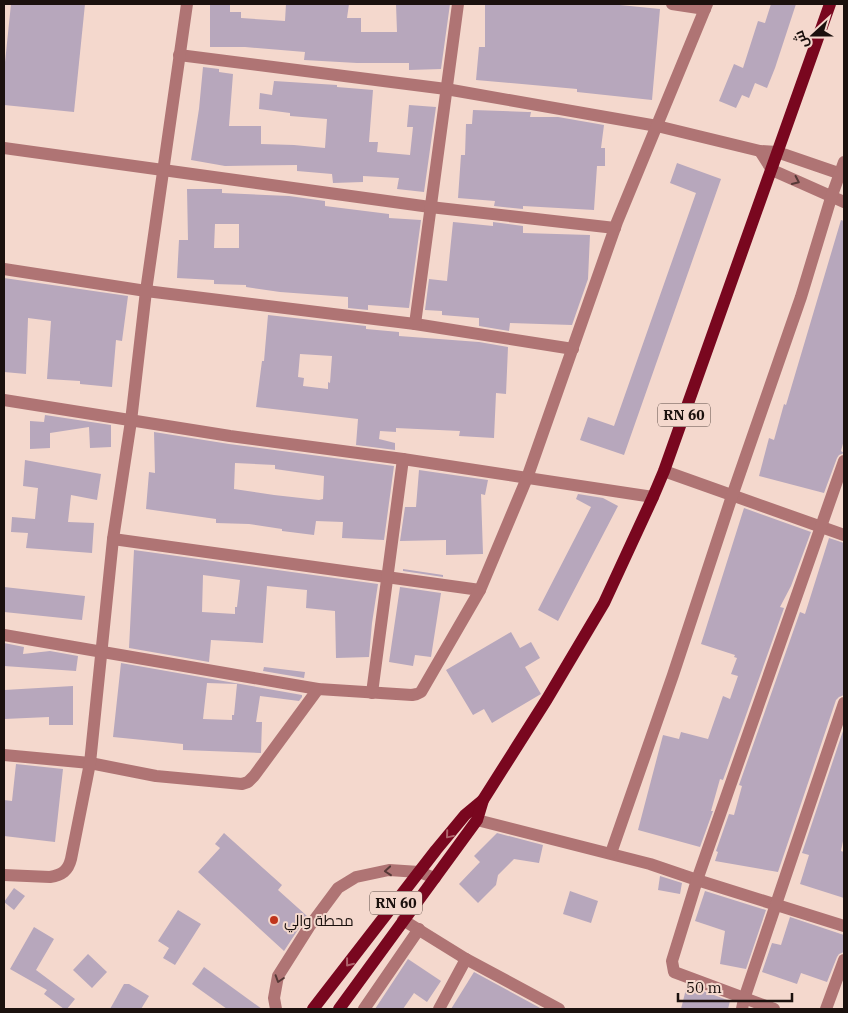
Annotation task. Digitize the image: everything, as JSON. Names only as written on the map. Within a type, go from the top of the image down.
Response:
[{"type":"main road","name":"RN 60","points":[[340,1009],[477,820],[483,800],[547,699],[604,603],[664,471],[830,4]]},
{"type":"main road","name":"RN 60","points":[[313,1009],[419,872],[465,816],[483,800]]},
{"type":"street","points":[[4,875],[50,877],[65,873],[69,867],[90,764],[113,539],[131,421],[146,291],[187,4]]},
{"type":"street","points":[[415,324],[458,4]]},
{"type":"street","points":[[4,636],[318,689],[412,695],[421,692],[480,590],[527,478],[615,228],[706,6],[672,4]]},
{"type":"street","points":[[179,55],[446,89],[657,126],[760,151],[777,152],[843,170],[831,198],[801,297],[611,853]]},
{"type":"street","points":[[4,148],[430,207],[615,228]]},
{"type":"street","points":[[760,151],[772,170],[831,198],[844,202]]},
{"type":"street","points":[[4,269],[146,291],[415,324],[573,349]]},
{"type":"street","points":[[4,400],[230,436],[403,459],[653,497]]},
{"type":"street","points":[[372,693],[403,459]]},
{"type":"street","points":[[774,1009],[743,1004],[674,972],[672,970],[673,955],[697,880],[844,461]]},
{"type":"street","points":[[664,471],[844,535]]},
{"type":"street","points":[[113,539],[480,590]]},
{"type":"street","points":[[4,755],[90,764],[156,776],[242,784],[248,782],[254,776],[318,689]]},
{"type":"street","points":[[743,1004],[844,703]]},
{"type":"street","points":[[477,820],[650,864],[844,926]]},
{"type":"street","points":[[276,1009],[274,998],[278,976],[309,927],[338,888],[356,878],[389,870],[419,872],[435,878]]},
{"type":"street","points":[[403,920],[466,959],[559,1009]]},
{"type":"street","points":[[364,1009],[419,929]]},
{"type":"street","points":[[439,1009],[466,959]]},
{"type":"street","points":[[826,1009],[844,960]]},
{"type":"building","points":[[11,4],[85,4],[74,112],[4,105],[4,72]]},
{"type":"building","points":[[210,4],[230,4],[230,12],[241,12],[241,18],[285,21],[286,4],[349,4],[347,18],[361,18],[361,32],[397,32],[396,4],[450,4],[441,69],[409,70],[409,63],[304,60],[305,52],[245,47],[210,47]]},
{"type":"building","points":[[485,4],[620,4],[660,9],[652,100],[577,92],[577,89],[476,80],[479,47],[485,47]]},
{"type":"building","points":[[771,4],[796,4],[767,88],[755,83],[749,98],[742,95],[736,108],[719,101],[734,64],[743,68],[758,21],[765,23]]},
{"type":"building","points":[[203,67],[219,69],[219,72],[233,74],[229,126],[261,126],[261,144],[325,148],[327,119],[290,116],[290,113],[259,109],[260,93],[272,95],[274,81],[337,85],[337,87],[373,90],[369,142],[378,142],[377,152],[410,155],[413,127],[407,127],[409,105],[436,107],[424,192],[397,189],[399,178],[363,176],[363,182],[333,183],[332,174],[297,171],[297,165],[225,166],[191,160]]},
{"type":"building","points":[[473,110],[531,112],[530,117],[558,117],[604,125],[601,148],[605,148],[605,166],[597,166],[594,210],[523,206],[523,209],[494,206],[495,201],[458,198],[461,155],[465,155],[466,124],[472,124]]},
{"type":"building","points":[[677,163],[721,179],[624,455],[580,440],[588,417],[614,426],[696,193],[670,183]]},
{"type":"building","points":[[187,189],[222,189],[222,193],[289,196],[325,201],[325,206],[389,214],[389,218],[421,220],[409,308],[368,305],[368,310],[348,308],[348,297],[280,292],[246,287],[246,285],[214,284],[214,280],[177,278],[179,240],[188,240]],"holes":[[[215,224],[239,224],[239,248],[214,248]]]},
{"type":"building","points":[[841,220],[844,221],[844,440],[841,451],[844,453],[837,458],[824,493],[759,476],[769,438],[774,440],[784,404],[786,405]]},
{"type":"building","points":[[453,222],[493,226],[493,222],[523,226],[523,233],[590,235],[588,279],[572,325],[510,323],[509,331],[479,326],[479,318],[442,315],[442,311],[425,310],[429,279],[447,281]]},
{"type":"building","points":[[4,278],[128,296],[122,341],[116,340],[112,387],[80,384],[80,381],[47,379],[51,321],[28,318],[26,374],[4,372]]},
{"type":"building","points":[[268,315],[366,326],[366,329],[399,332],[399,336],[479,342],[508,347],[506,394],[496,393],[494,438],[459,436],[460,431],[396,428],[396,432],[380,431],[379,439],[395,443],[395,450],[356,445],[358,419],[256,407],[262,361],[264,361]],"holes":[[[300,354],[332,356],[328,389],[303,386],[304,378],[298,377]]]},
{"type":"building","points":[[45,415],[111,425],[111,447],[90,448],[89,427],[50,433],[50,448],[30,449],[30,421],[44,422]]},
{"type":"building","points":[[154,432],[394,466],[384,540],[342,538],[343,522],[316,521],[314,535],[249,524],[216,523],[216,519],[146,509],[149,472],[155,473]],"holes":[[[235,463],[275,465],[275,469],[324,476],[323,499],[234,489]]]},
{"type":"building","points":[[25,460],[101,474],[97,500],[71,495],[68,522],[94,523],[92,553],[26,548],[28,533],[11,532],[12,517],[35,519],[38,488],[23,486]]},
{"type":"building","points":[[419,470],[488,480],[485,495],[481,494],[483,554],[446,555],[446,540],[400,541],[405,507],[416,507]]},
{"type":"building","points":[[578,494],[603,498],[618,506],[558,621],[538,610],[591,507],[576,499]]},
{"type":"building","points":[[744,508],[811,532],[791,586],[780,607],[784,608],[723,780],[720,779],[711,811],[713,811],[700,847],[638,830],[663,735],[679,739],[681,732],[708,739],[723,696],[730,699],[738,676],[731,674],[737,658],[734,657],[735,655],[701,644]]},
{"type":"building","points":[[829,538],[844,543],[844,695],[836,700],[778,872],[715,861],[718,852],[716,851],[729,814],[734,815],[742,786],[739,785],[800,612],[805,614]]},
{"type":"building","points":[[134,550],[378,584],[369,657],[336,658],[335,611],[306,608],[307,590],[267,586],[263,643],[211,640],[209,662],[129,648]],"holes":[[[203,575],[240,580],[235,614],[202,612]]]},
{"type":"building","points":[[403,569],[443,575],[443,577],[403,571]]},
{"type":"building","points":[[4,587],[85,596],[82,620],[4,612]]},
{"type":"building","points":[[400,587],[441,593],[431,657],[415,655],[413,666],[389,662]]},
{"type":"building","points":[[511,632],[520,648],[531,642],[540,658],[525,667],[541,694],[492,723],[484,709],[473,715],[446,670]]},
{"type":"building","points":[[4,643],[24,647],[23,654],[50,651],[78,656],[76,671],[4,666]]},
{"type":"building","points":[[121,663],[302,695],[299,701],[260,696],[256,722],[262,722],[261,753],[183,750],[183,744],[113,737]],"holes":[[[207,683],[237,684],[232,720],[203,719]]]},
{"type":"building","points":[[264,667],[305,672],[304,678],[263,671]]},
{"type":"building","points":[[73,686],[73,725],[49,725],[49,717],[4,719],[4,690]]},
{"type":"building","points":[[844,728],[844,836],[841,851],[844,852],[844,898],[800,884],[809,855],[802,853]]},
{"type":"building","points":[[16,764],[63,769],[55,842],[4,836],[4,800],[12,801]]},
{"type":"building","points":[[224,833],[282,885],[278,890],[307,916],[284,951],[198,872],[220,848],[215,844]]},
{"type":"building","points":[[497,833],[543,845],[539,863],[514,859],[498,875],[496,885],[478,903],[459,884],[480,862],[474,856]]},
{"type":"building","points":[[660,876],[682,883],[680,894],[658,890]]},
{"type":"building","points":[[14,888],[25,896],[14,910],[4,902]]},
{"type":"building","points":[[570,891],[598,901],[591,923],[563,914]]},
{"type":"building","points":[[705,891],[766,910],[746,969],[720,964],[725,931],[695,921]]},
{"type":"building","points":[[178,910],[201,924],[175,965],[163,958],[169,948],[158,941]]},
{"type":"building","points":[[790,917],[844,935],[844,952],[837,957],[827,982],[801,973],[797,984],[762,972],[772,943],[781,945]]},
{"type":"building","points":[[34,927],[54,939],[36,970],[75,999],[67,1009],[64,1009],[44,994],[47,990],[10,969]]},
{"type":"building","points":[[88,954],[107,972],[92,988],[73,970]]},
{"type":"building","points":[[408,959],[441,981],[427,1002],[414,993],[403,1009],[375,1009]]},
{"type":"building","points":[[204,967],[262,1009],[227,1009],[192,984]]},
{"type":"building","points":[[474,972],[542,1009],[451,1009]]},
{"type":"building","points":[[124,984],[129,984],[149,996],[141,1009],[110,1009]]},
{"type":"building","points":[[687,985],[730,1001],[728,1009],[681,1009]]},
{"type":"place","name":"محطة والي","points":[[274,920]]}]
